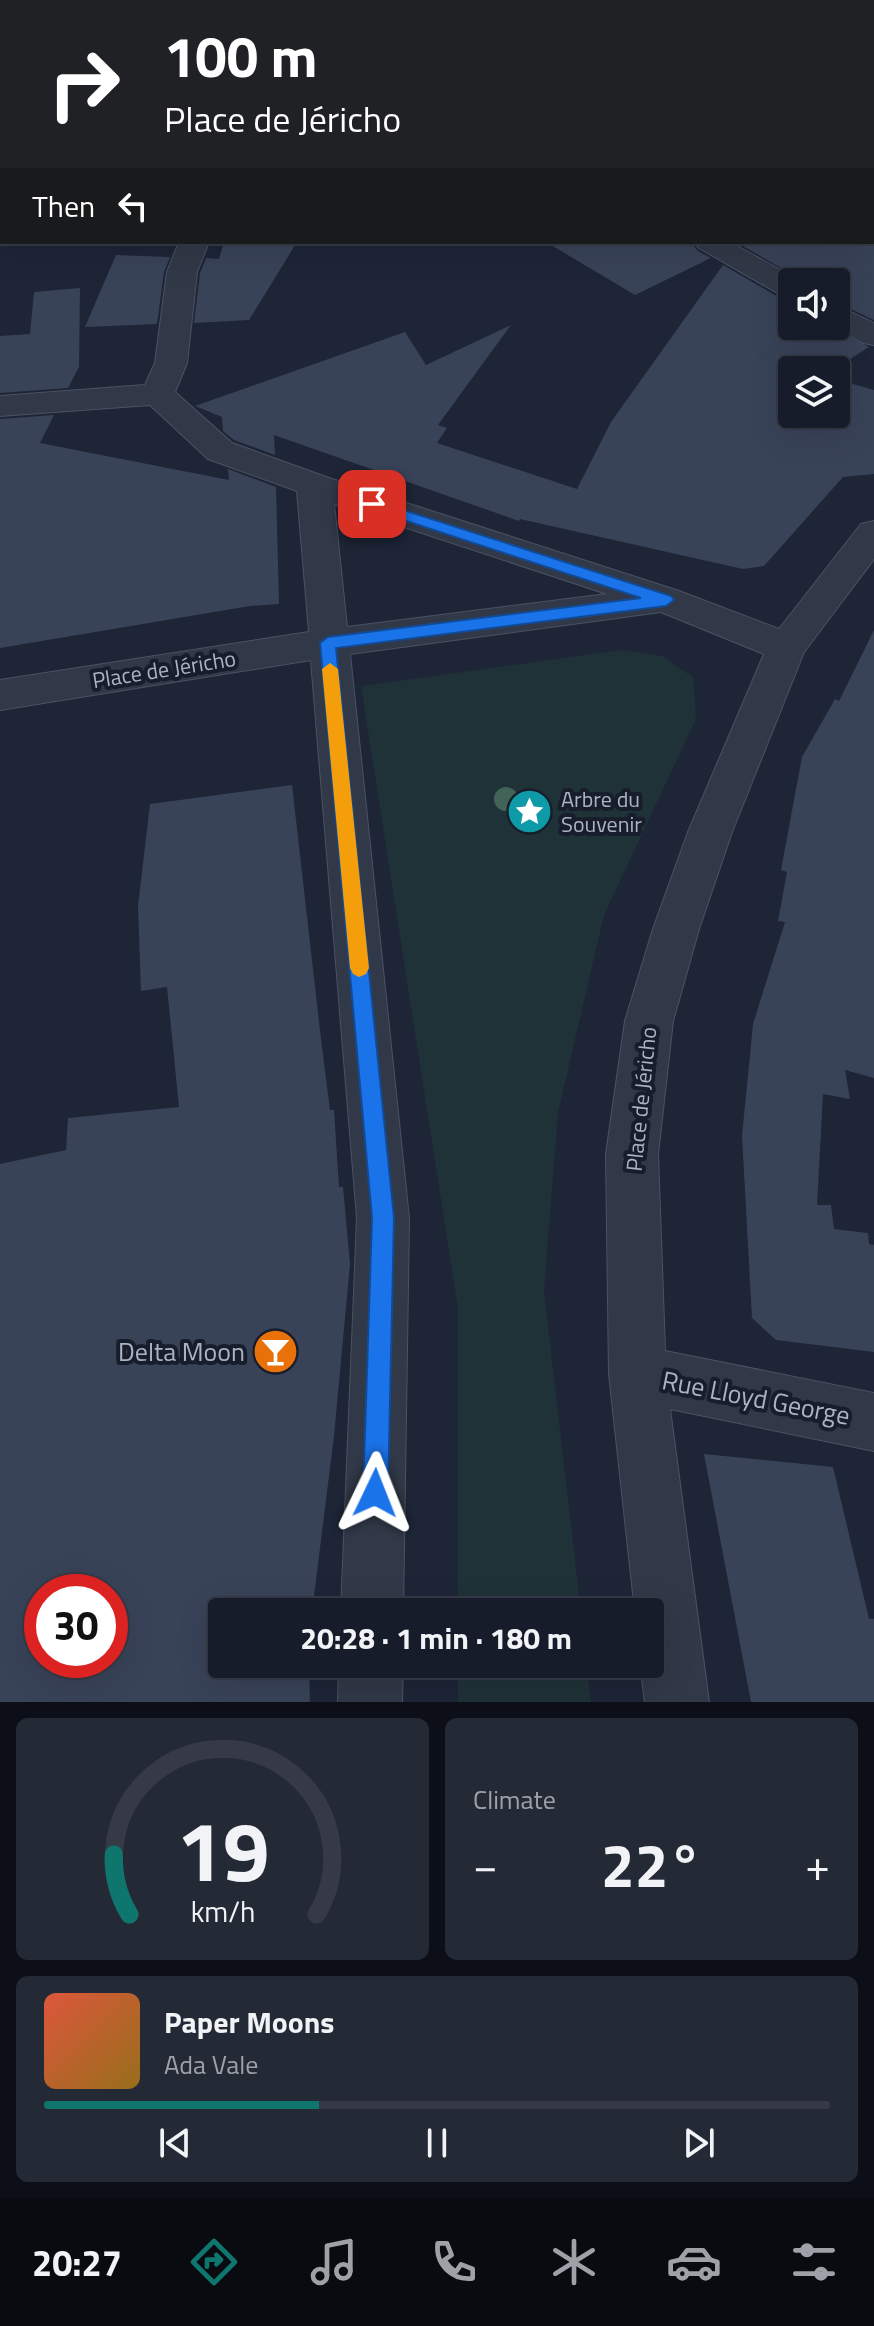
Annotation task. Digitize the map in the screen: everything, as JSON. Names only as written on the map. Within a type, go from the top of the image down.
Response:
[{"type":"street","points":[[0,406],[158,394],[171,363],[182,272],[193,244]]},
{"type":"street","points":[[713,244],[778,281]]},
{"type":"street","points":[[850,322],[874,336]]},
{"type":"street","name":"Place de Jéricho","points":[[158,394],[220,451],[314,485],[666,600],[786,647],[710,832],[676,929],[649,1021],[632,1154],[637,1374],[677,1702]]},
{"type":"street","points":[[314,485],[383,1218],[372,1598]]},
{"type":"street","points":[[786,647],[874,533]]},
{"type":"street","name":"Place de Jéricho","points":[[0,695],[328,643],[666,600]]},
{"type":"street","name":"Rue Lloyd George","points":[[637,1374],[874,1422]]},
{"type":"street","points":[[370,1702],[371,1678]]},
{"type":"shaded area","points":[[622,650],[662,656],[693,677],[696,719],[604,915],[558,1113],[544,1291],[579,1598],[458,1598],[458,1309],[361,686]]},
{"type":"shaded area","points":[[458,1678],[588,1678],[591,1702],[458,1702]]},
{"type":"building","points":[[223,244],[296,244],[249,320],[194,323],[200,273],[206,258],[219,259]]},
{"type":"building","points":[[549,244],[693,244],[711,258],[635,295]]},
{"type":"building","points":[[739,244],[874,244],[874,320],[850,309],[850,268],[781,268]]},
{"type":"building","points":[[116,255],[170,257],[164,272],[157,324],[85,327]]},
{"type":"building","points":[[723,265],[778,297],[778,340],[850,340],[850,336],[869,347],[850,359],[850,356],[778,356],[778,428],[850,428],[850,383],[874,390],[874,474],[843,477],[764,566],[743,569],[519,521],[274,435],[275,455],[234,440],[223,431],[222,417],[195,406],[405,332],[426,365],[511,325],[438,425],[447,428],[437,443],[577,489],[611,422]]},
{"type":"building","points":[[80,288],[79,367],[68,388],[0,393],[0,336],[30,334],[34,292]]},
{"type":"building","points":[[54,415],[40,443],[229,480],[228,469],[276,487],[279,604],[250,606],[0,648],[0,419]]},
{"type":"building","points":[[874,630],[874,1078],[845,1070],[850,1099],[823,1094],[817,1205],[831,1205],[834,1229],[868,1233],[869,1244],[874,1245],[874,1352],[776,1340],[752,1318],[742,1136],[753,1024],[785,922],[778,921],[787,872],[781,870],[802,757],[835,699],[839,701]]},
{"type":"building","points":[[292,785],[330,1110],[334,1110],[339,1187],[343,1187],[350,1264],[334,1436],[314,1598],[208,1598],[208,1678],[309,1678],[310,1702],[0,1702],[0,1164],[66,1150],[68,1118],[179,1107],[167,987],[141,991],[138,906],[150,804]]},
{"type":"building","points":[[704,1454],[833,1467],[869,1619],[874,1619],[874,1702],[751,1702]]},
{"type":"slow traffic","points":[[330,669],[359,968]]},
{"type":"place","name":"Arbre du Souvenir","points":[[530,812]]},
{"type":"place","name":"Delta Moon","points":[[276,1352]]},
{"type":"route","points":[[372,504],[666,600],[328,643],[383,1218],[375,1493]]}]
